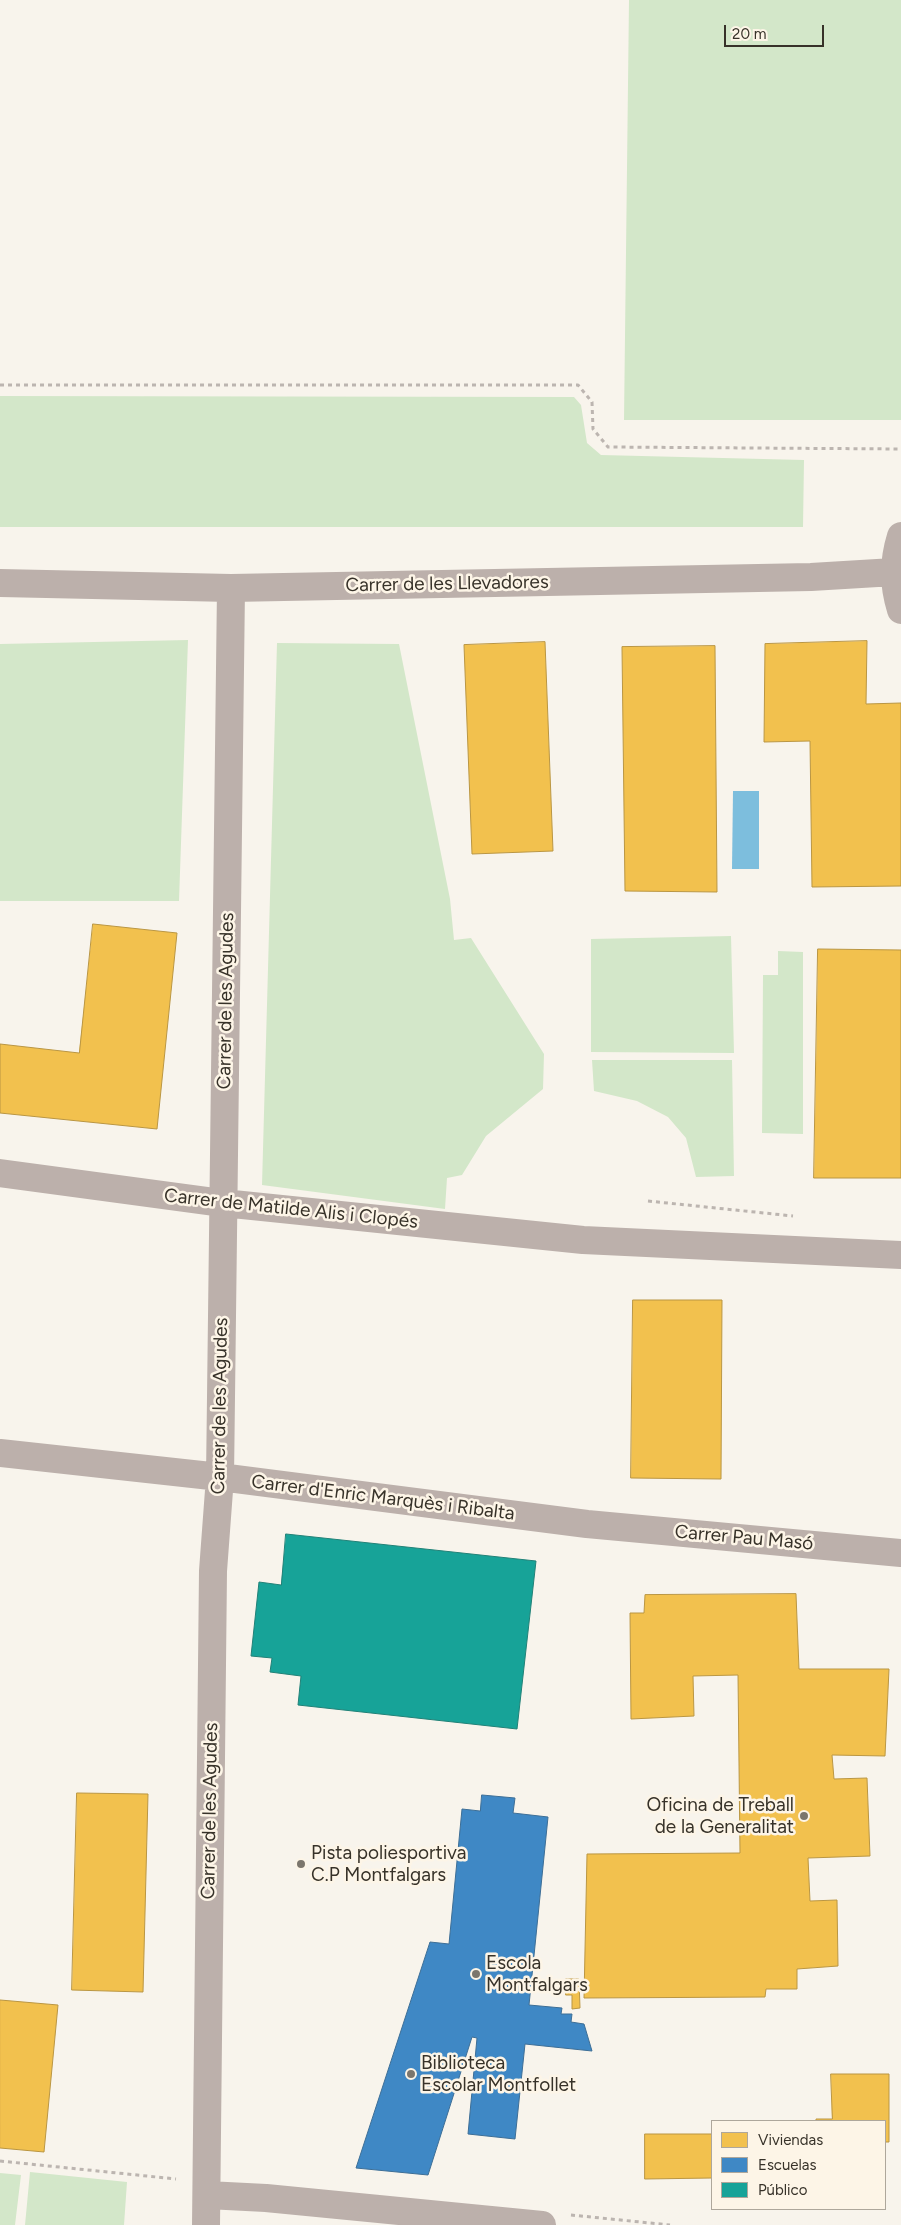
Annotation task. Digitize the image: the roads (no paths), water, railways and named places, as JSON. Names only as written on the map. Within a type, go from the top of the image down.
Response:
[{"type":"street","points":[[901,536],[896,552],[894,572],[896,593],[901,610]]},
{"type":"street","name":"Carrer de les Llevadores","points":[[0,583],[231,588],[801,578],[873,575],[894,572]]},
{"type":"street","name":"Carrer de les Agudes","points":[[206,2225],[213,1572],[220,1478],[231,588]]},
{"type":"street","name":"Carrer de Matilde Alis i Clopés","points":[[0,1173],[223,1203],[583,1240],[901,1255]]},
{"type":"street","name":"Carrer d'Enric Marquès i Ribalta","points":[[0,1453],[220,1478],[587,1524]]},
{"type":"street","name":"Carrer Pau Masó","points":[[587,1524],[901,1553]]},
{"type":"street","points":[[207,2195],[266,2198],[542,2225]]},
{"type":"water","points":[[733,791],[759,791],[759,869],[732,869]]},
{"type":"place","name":"Oficina de Treball de la Generalitat","points":[[804,1816]]},
{"type":"place","name":"Pista poliesportiva C.P Montfalgars","points":[[301,1864]]},
{"type":"place","name":"Escola Montfalgars","points":[[476,1974]]},
{"type":"place","name":"Biblioteca Escolar Montfollet","points":[[411,2074]]}]
